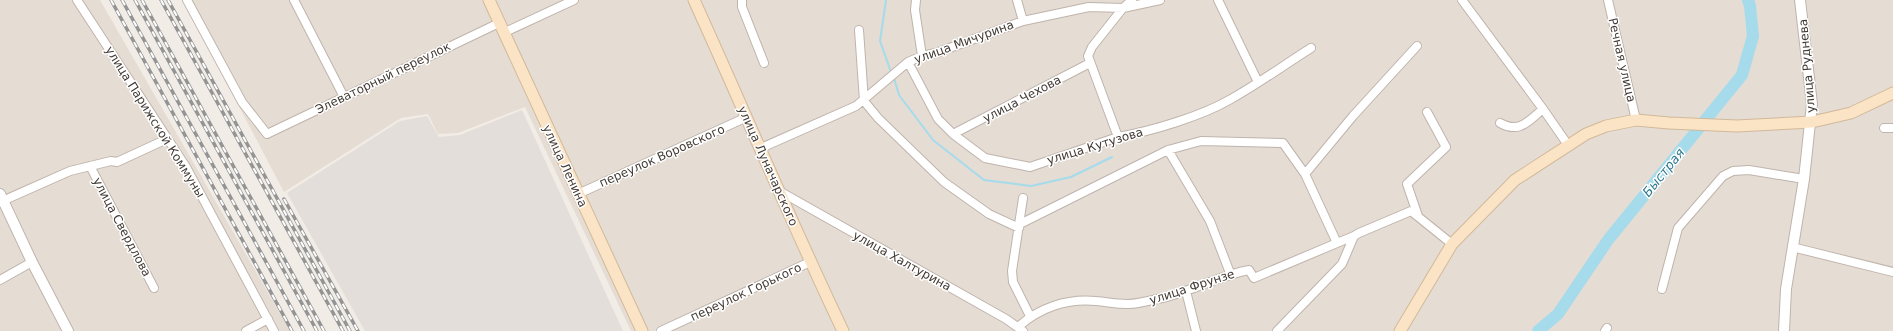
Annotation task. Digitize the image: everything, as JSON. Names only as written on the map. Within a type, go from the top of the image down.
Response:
[{"type":"main road","name":"улица Ленина","points":[[489,0],[642,331]]},
{"type":"main road","name":"улица Луначарского","points":[[694,0],[842,331]]},
{"type":"main road","points":[[1400,331],[1452,244],[1516,180],[1568,145],[1606,126],[1636,120],[1737,126],[1812,122],[1851,113],[1893,93]]},
{"type":"street","name":"улица Парижской Коммуны","points":[[77,0],[186,167],[274,331]]},
{"type":"street","name":"Элеваторный переулок","points":[[186,0],[242,102],[267,134],[344,97],[501,28],[574,0]]},
{"type":"street","points":[[294,0],[344,97]]},
{"type":"street","points":[[742,0],[742,7],[764,63]]},
{"type":"street","points":[[916,0],[915,10],[922,56]]},
{"type":"street","name":"улица Мичурина","points":[[1017,0],[1023,21]]},
{"type":"street","points":[[1118,137],[1088,56],[1092,47],[1123,8],[1132,0]]},
{"type":"street","points":[[1123,8],[1160,0]]},
{"type":"street","points":[[1218,0],[1258,82]]},
{"type":"street","points":[[1462,0],[1544,109],[1568,145]]},
{"type":"street","name":"Речная улица","points":[[1608,0],[1636,120]]},
{"type":"street","name":"улица Руднева","points":[[1784,331],[1786,289],[1812,122],[1812,104],[1800,0]]},
{"type":"street","name":"улица Мичурина","points":[[761,148],[856,106],[864,101],[908,62],[922,56],[936,53],[1023,21],[1088,7],[1123,8]]},
{"type":"street","points":[[859,30],[864,101],[878,118],[944,182],[989,214],[1020,226],[1168,150],[1201,141],[1283,143],[1305,174],[1337,243],[1411,210],[1452,244]]},
{"type":"street","points":[[1305,174],[1354,116],[1417,46]]},
{"type":"street","name":"улица Кутузова","points":[[908,62],[938,119],[953,134],[985,158],[1030,167],[1118,137],[1132,135],[1205,111],[1230,100],[1311,48]]},
{"type":"street","name":"улица Чехова","points":[[953,134],[1090,63]]},
{"type":"street","points":[[1500,123],[1509,128],[1521,127],[1544,109]]},
{"type":"street","points":[[1418,217],[1407,184],[1446,147],[1427,112]]},
{"type":"street","name":"переулок Воровского","points":[[578,194],[747,117]]},
{"type":"street","points":[[1884,128],[1893,128]]},
{"type":"street","name":"улица Свердлова","points":[[1,199],[70,171],[111,161],[117,162],[167,139]]},
{"type":"street","points":[[1168,150],[1210,221],[1230,273]]},
{"type":"street","name":"улица Свердлова","points":[[90,166],[154,288]]},
{"type":"street","points":[[1662,289],[1678,228],[1723,176],[1733,171],[1749,170],[1804,179]]},
{"type":"street","name":"улица Халтурина","points":[[781,192],[1020,329]]},
{"type":"street","points":[[1023,198],[1020,226],[1012,271],[1013,282],[1030,316]]},
{"type":"street","points":[[1,199],[68,331]]},
{"type":"street","points":[[1277,331],[1342,264],[1354,236]]},
{"type":"street","name":"улица Фрунзе","points":[[1020,329],[1030,316],[1050,307],[1075,300],[1115,304],[1136,304],[1186,291],[1230,273],[1248,270],[1254,278],[1337,243]]},
{"type":"street","points":[[1792,247],[1893,272]]},
{"type":"street","points":[[0,280],[32,262]]},
{"type":"street","name":"переулок Горького","points":[[661,331],[810,262]]},
{"type":"street","points":[[1186,291],[1196,331]]},
{"type":"street","points":[[246,331],[268,319]]},
{"type":"shaded area","points":[[0,0],[100,0],[290,331],[0,331]]},
{"type":"shaded area","points":[[183,0],[1893,0],[1893,331],[631,331],[525,107],[458,133],[438,134],[428,114],[401,118],[284,192]]},
{"type":"shaded area","points":[[522,110],[623,331],[365,331],[287,193],[400,121],[427,116],[439,137],[460,135]]},
{"type":"waterway","points":[[886,0],[880,41],[891,72]]},
{"type":"waterway","name":"Быстрая","points":[[1538,331],[1558,314],[1608,240],[1742,75],[1753,36],[1748,0]]},
{"type":"waterway","points":[[894,78],[899,95],[933,140],[984,180],[1031,186],[1071,177],[1112,157]]},
{"type":"railway","points":[[111,0],[292,331]]},
{"type":"railway","points":[[122,0],[304,331]]},
{"type":"railway","points":[[135,0],[317,331]]},
{"type":"railway","points":[[142,0],[324,331]]},
{"type":"railway","points":[[161,0],[343,331]]},
{"type":"railway","points":[[168,0],[350,331]]},
{"type":"railway","points":[[284,199],[358,331]]}]
